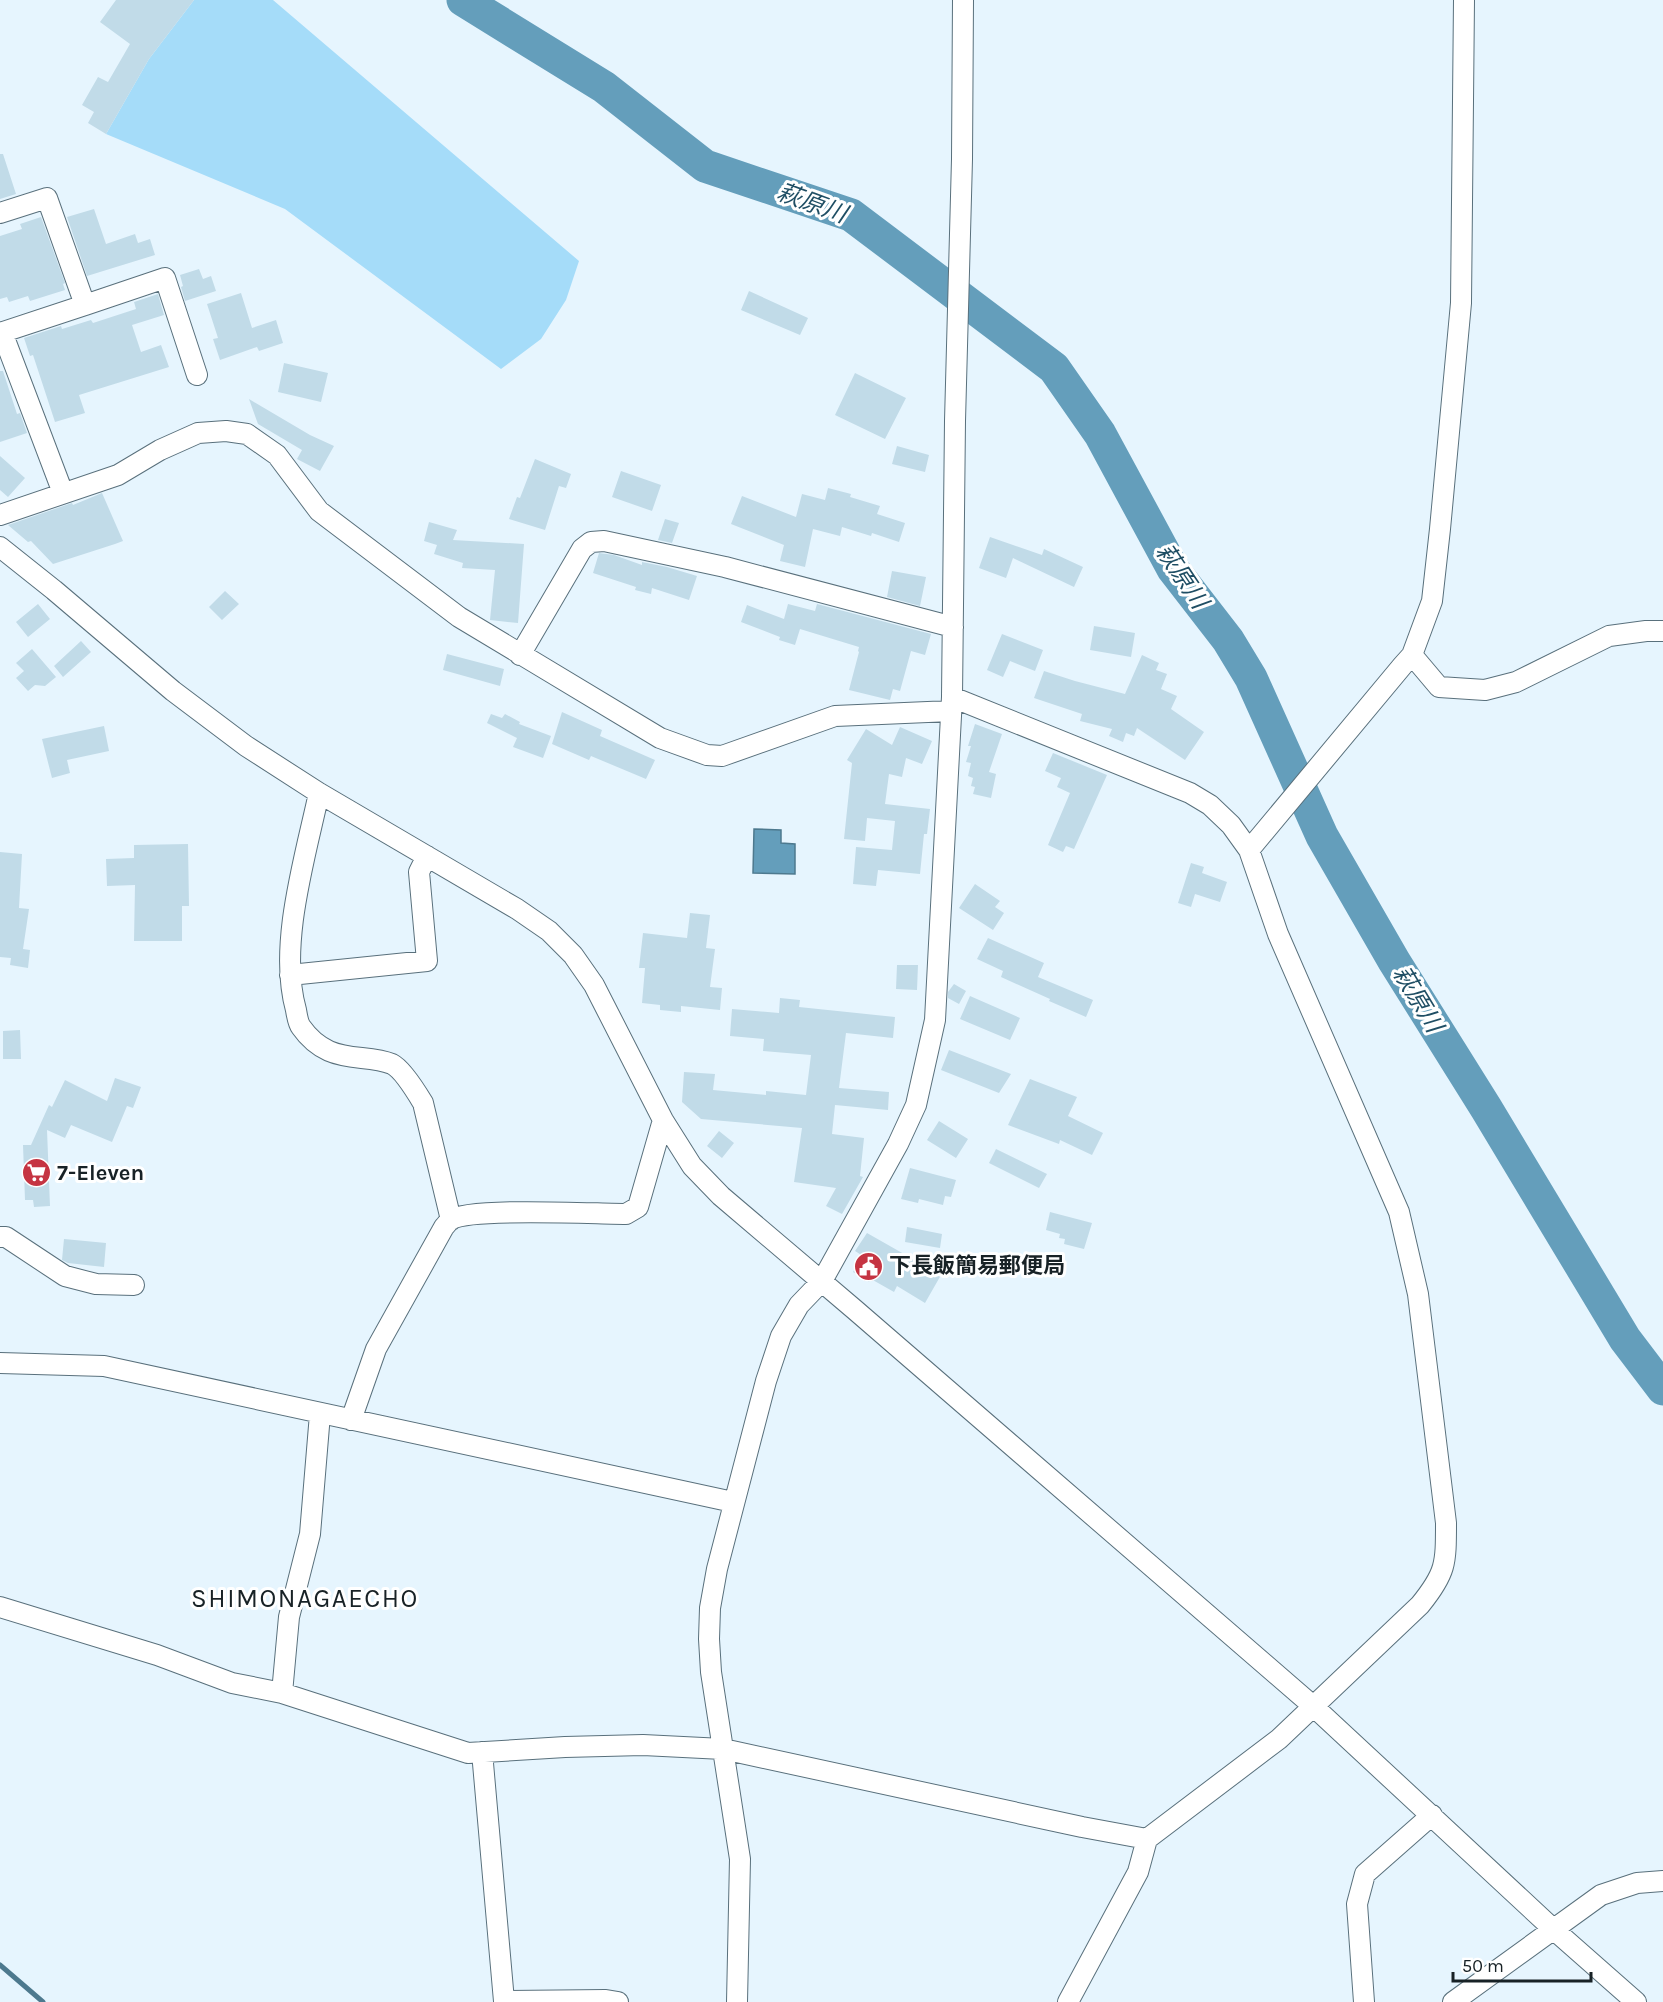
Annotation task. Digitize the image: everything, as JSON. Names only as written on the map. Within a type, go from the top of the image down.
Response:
[{"type":"street","points":[[737,2002],[740,1859],[711,1672],[709,1629],[717,1569],[765,1381],[781,1336],[799,1305],[822,1281],[897,1144],[916,1105],[935,1020],[952,704],[963,0]]},
{"type":"street","points":[[1255,842],[1408,660],[1432,601],[1461,303],[1464,0]]},
{"type":"street","points":[[0,213],[47,198],[84,305]]},
{"type":"street","points":[[63,493],[1,332],[165,278],[197,375]]},
{"type":"street","points":[[0,515],[118,475],[160,450],[198,433],[226,431],[247,434],[277,455],[319,511],[459,617],[660,738],[707,755],[722,756],[836,716],[952,704],[1190,793],[1210,805],[1231,825],[1255,842],[1278,934],[1400,1212],[1418,1294],[1446,1523],[1446,1559],[1436,1585],[1420,1605],[1279,1739],[1146,1839],[1138,1872],[1068,2002]]},
{"type":"street","points":[[520,655],[582,549],[591,542],[604,541],[725,567],[953,627]]},
{"type":"street","points":[[0,547],[173,691],[246,746],[319,793],[517,909],[549,931],[573,955],[594,985],[663,1120],[692,1166],[721,1196],[1313,1706],[1552,1928],[1636,2002]]},
{"type":"street","points":[[1408,660],[1439,687],[1485,690],[1516,682],[1609,636],[1646,630],[1663,631]]},
{"type":"street","points":[[319,793],[291,930],[290,975],[293,1000],[300,1026],[314,1041],[328,1051],[347,1057],[393,1065],[414,1088],[423,1103],[451,1220]]},
{"type":"street","points":[[290,975],[427,962],[419,872],[427,856]]},
{"type":"street","points":[[351,1420],[376,1349],[444,1227],[451,1220],[468,1215],[498,1213],[626,1214],[638,1207],[663,1120]]},
{"type":"street","points":[[0,1238],[6,1237],[65,1276],[96,1284],[134,1285]]},
{"type":"street","points":[[0,1363],[105,1366],[733,1502]]},
{"type":"street","points":[[282,1692],[289,1617],[310,1533],[320,1414]]},
{"type":"street","points":[[0,1607],[157,1655],[232,1683],[282,1692],[468,1753],[643,1745],[723,1749],[1146,1839]]},
{"type":"street","points":[[482,1752],[504,2001],[606,2000],[618,2002]]},
{"type":"street","points":[[1364,2002],[1357,1904],[1365,1874],[1432,1815]]},
{"type":"street","points":[[1454,2002],[1552,1928],[1601,1895],[1637,1883],[1663,1881]]},
{"type":"shaded area","points":[[194,0],[273,0],[579,261],[566,300],[541,339],[501,369],[285,209],[106,134],[149,59]]},
{"type":"shaded area","points":[[754,829],[781,830],[781,843],[795,844],[795,874],[753,873]]},
{"type":"building","points":[[116,0],[194,0],[149,59],[106,134],[88,123],[94,112],[82,105],[98,77],[108,82],[130,44],[100,22]]},
{"type":"building","points":[[0,154],[3,154],[16,194],[0,199]]},
{"type":"building","points":[[94,209],[106,244],[135,234],[138,243],[150,239],[155,255],[87,276],[67,217]]},
{"type":"building","points":[[41,217],[65,283],[63,284],[65,290],[30,301],[28,296],[9,302],[7,297],[0,299],[0,236],[22,229],[20,224]]},
{"type":"building","points":[[199,269],[203,279],[211,276],[216,291],[185,301],[180,275]]},
{"type":"building","points":[[749,291],[808,318],[800,335],[741,310]]},
{"type":"building","points":[[241,293],[252,328],[276,320],[283,343],[259,351],[257,347],[220,360],[213,339],[218,338],[207,304]]},
{"type":"building","points":[[158,294],[164,315],[132,325],[141,352],[161,345],[169,367],[79,395],[85,413],[55,422],[33,355],[30,356],[24,338],[61,326],[62,329],[91,320],[93,323],[136,309],[134,302]]},
{"type":"building","points":[[284,363],[328,373],[321,402],[278,392]]},
{"type":"building","points":[[0,371],[3,371],[17,414],[20,413],[27,433],[0,442]]},
{"type":"building","points":[[855,373],[906,398],[885,439],[835,415]]},
{"type":"building","points":[[249,399],[310,435],[334,446],[320,471],[297,459],[302,450],[258,424]]},
{"type":"building","points":[[897,446],[929,455],[925,472],[892,464]]},
{"type":"building","points":[[0,456],[25,478],[8,497],[0,490]]},
{"type":"building","points":[[535,459],[571,474],[566,488],[559,486],[545,530],[509,519]]},
{"type":"building","points":[[621,471],[661,485],[652,511],[612,497]]},
{"type":"building","points":[[828,488],[851,494],[850,497],[880,506],[877,514],[905,523],[899,542],[872,533],[871,536],[842,527],[840,536],[813,529],[805,567],[780,561],[784,545],[731,524],[742,496],[796,517],[802,494],[825,500]]},
{"type":"building","points":[[102,493],[123,541],[115,544],[53,564],[31,541],[28,542],[8,525],[72,503],[73,505]]},
{"type":"building","points":[[665,519],[679,523],[672,543],[658,540]]},
{"type":"building","points":[[429,522],[457,530],[453,540],[524,544],[518,623],[490,620],[495,570],[462,568],[463,563],[434,554],[437,545],[424,541]]},
{"type":"building","points":[[990,537],[1042,555],[1044,549],[1083,567],[1074,587],[1013,558],[1006,578],[979,568]]},
{"type":"building","points":[[599,553],[614,555],[642,565],[642,562],[667,567],[697,576],[689,600],[652,588],[651,594],[635,590],[636,587],[593,573]]},
{"type":"building","points":[[892,571],[926,577],[920,606],[887,597]]},
{"type":"building","points":[[225,591],[239,604],[222,620],[209,607]]},
{"type":"building","points":[[38,604],[50,619],[28,637],[16,622]]},
{"type":"building","points":[[788,604],[815,611],[817,604],[931,634],[925,655],[911,651],[900,691],[893,689],[890,700],[849,690],[859,647],[800,629],[795,645],[741,622],[747,605],[784,619]]},
{"type":"building","points":[[1094,626],[1135,633],[1131,657],[1090,650]]},
{"type":"building","points":[[1002,634],[1043,650],[1035,671],[1010,661],[1003,677],[987,670]]},
{"type":"building","points":[[81,641],[91,652],[63,677],[54,666]]},
{"type":"building","points":[[32,649],[56,677],[45,686],[35,685],[28,691],[16,678],[24,671],[16,663]]},
{"type":"building","points":[[447,654],[504,669],[500,686],[443,670]]},
{"type":"building","points":[[1142,655],[1159,663],[1156,670],[1167,674],[1161,689],[1177,696],[1171,709],[1204,732],[1185,760],[1137,728],[1134,736],[1126,733],[1123,742],[1109,736],[1112,729],[1080,721],[1082,714],[1034,698],[1044,671],[1125,694]]},
{"type":"building","points":[[562,712],[602,730],[600,736],[655,760],[646,779],[591,756],[589,760],[552,744]]},
{"type":"building","points":[[491,714],[502,718],[505,714],[520,722],[519,724],[551,736],[543,758],[513,747],[517,738],[487,723]]},
{"type":"building","points":[[975,724],[1002,734],[989,772],[996,774],[991,798],[973,794],[975,787],[971,786],[973,778],[968,776],[971,763],[966,762],[971,746],[968,746]]},
{"type":"building","points":[[104,726],[109,751],[67,760],[70,773],[52,778],[42,739]]},
{"type":"building","points":[[900,727],[932,741],[922,764],[906,758],[902,777],[889,774],[885,804],[930,809],[927,834],[924,834],[920,874],[878,870],[876,886],[853,884],[856,847],[892,850],[895,821],[867,818],[865,841],[844,839],[852,763],[847,760],[866,729],[892,745]]},
{"type":"building","points":[[1053,753],[1107,775],[1074,849],[1066,846],[1063,852],[1048,845],[1070,793],[1057,787],[1061,778],[1045,771]]},
{"type":"building","points":[[188,844],[189,906],[182,906],[182,941],[134,941],[135,885],[107,886],[106,859],[134,858],[134,845]]},
{"type":"building","points":[[0,852],[22,854],[19,908],[29,909],[23,949],[30,950],[28,968],[10,965],[11,958],[0,957]]},
{"type":"building","points":[[1191,863],[1204,867],[1202,873],[1227,882],[1220,902],[1195,894],[1191,907],[1178,903]]},
{"type":"building","points":[[975,884],[1000,901],[995,907],[1004,913],[993,930],[959,908]]},
{"type":"building","points":[[690,913],[710,915],[706,948],[715,949],[710,987],[722,988],[720,1010],[681,1006],[681,1012],[660,1010],[660,1005],[642,1003],[645,968],[639,968],[643,933],[687,938]]},
{"type":"building","points":[[988,938],[1044,963],[1038,977],[1093,1000],[1086,1017],[1001,977],[1003,971],[977,959]]},
{"type":"building","points":[[897,965],[918,965],[917,990],[896,989]]},
{"type":"building","points":[[954,984],[966,991],[959,1004],[948,998],[948,992]]},
{"type":"building","points":[[970,996],[1020,1018],[1010,1040],[960,1019]]},
{"type":"building","points":[[780,998],[800,1000],[799,1007],[895,1017],[893,1038],[846,1033],[839,1088],[889,1092],[888,1110],[835,1105],[832,1134],[864,1138],[860,1176],[863,1177],[842,1214],[826,1206],[836,1188],[794,1182],[802,1128],[701,1119],[682,1102],[684,1072],[715,1074],[713,1090],[766,1095],[766,1091],[806,1095],[811,1055],[763,1051],[764,1039],[730,1036],[732,1009],[779,1013]]},
{"type":"building","points":[[20,1030],[21,1059],[3,1059],[3,1031]]},
{"type":"building","points":[[949,1050],[1011,1074],[999,1093],[941,1070]]},
{"type":"building","points":[[115,1078],[141,1087],[133,1108],[127,1106],[112,1142],[71,1125],[65,1138],[47,1130],[50,1206],[34,1207],[33,1200],[25,1200],[23,1145],[31,1145],[49,1105],[52,1107],[65,1080],[107,1101]]},
{"type":"building","points":[[1030,1079],[1077,1097],[1068,1116],[1103,1133],[1092,1155],[1060,1140],[1059,1144],[1008,1125]]},
{"type":"building","points":[[939,1121],[968,1139],[956,1158],[927,1140]]},
{"type":"building","points":[[719,1131],[734,1143],[722,1158],[707,1146]]},
{"type":"building","points":[[996,1149],[1047,1174],[1039,1188],[989,1163]]},
{"type":"building","points":[[910,1168],[956,1180],[951,1197],[945,1196],[943,1205],[919,1199],[918,1203],[901,1199]]},
{"type":"building","points":[[1050,1212],[1092,1223],[1084,1249],[1064,1244],[1065,1239],[1059,1238],[1060,1234],[1046,1230]]},
{"type":"building","points":[[907,1227],[942,1234],[940,1248],[905,1242]]},
{"type":"building","points":[[867,1233],[941,1275],[925,1303],[897,1286],[894,1292],[871,1279],[869,1282],[853,1272],[863,1256],[855,1251]]},
{"type":"building","points":[[64,1239],[106,1243],[104,1267],[68,1263],[62,1260]]},
{"type":"waterway","name":"萩原川","points":[[463,0],[604,87],[705,166],[851,215],[1054,368],[1100,434],[1173,569],[1228,640],[1251,678],[1322,836],[1394,961],[1486,1108],[1625,1339],[1663,1389]]},
{"type":"waterway","points":[[0,1965],[43,2002]]},
{"type":"place","name":"7-Eleven","points":[[36,1173]]},
{"type":"place","name":"下長飯簡易郵便局","points":[[868,1266]]},
{"type":"district","name":"SHIMONAGAECHO","points":[[305,1598]]}]
